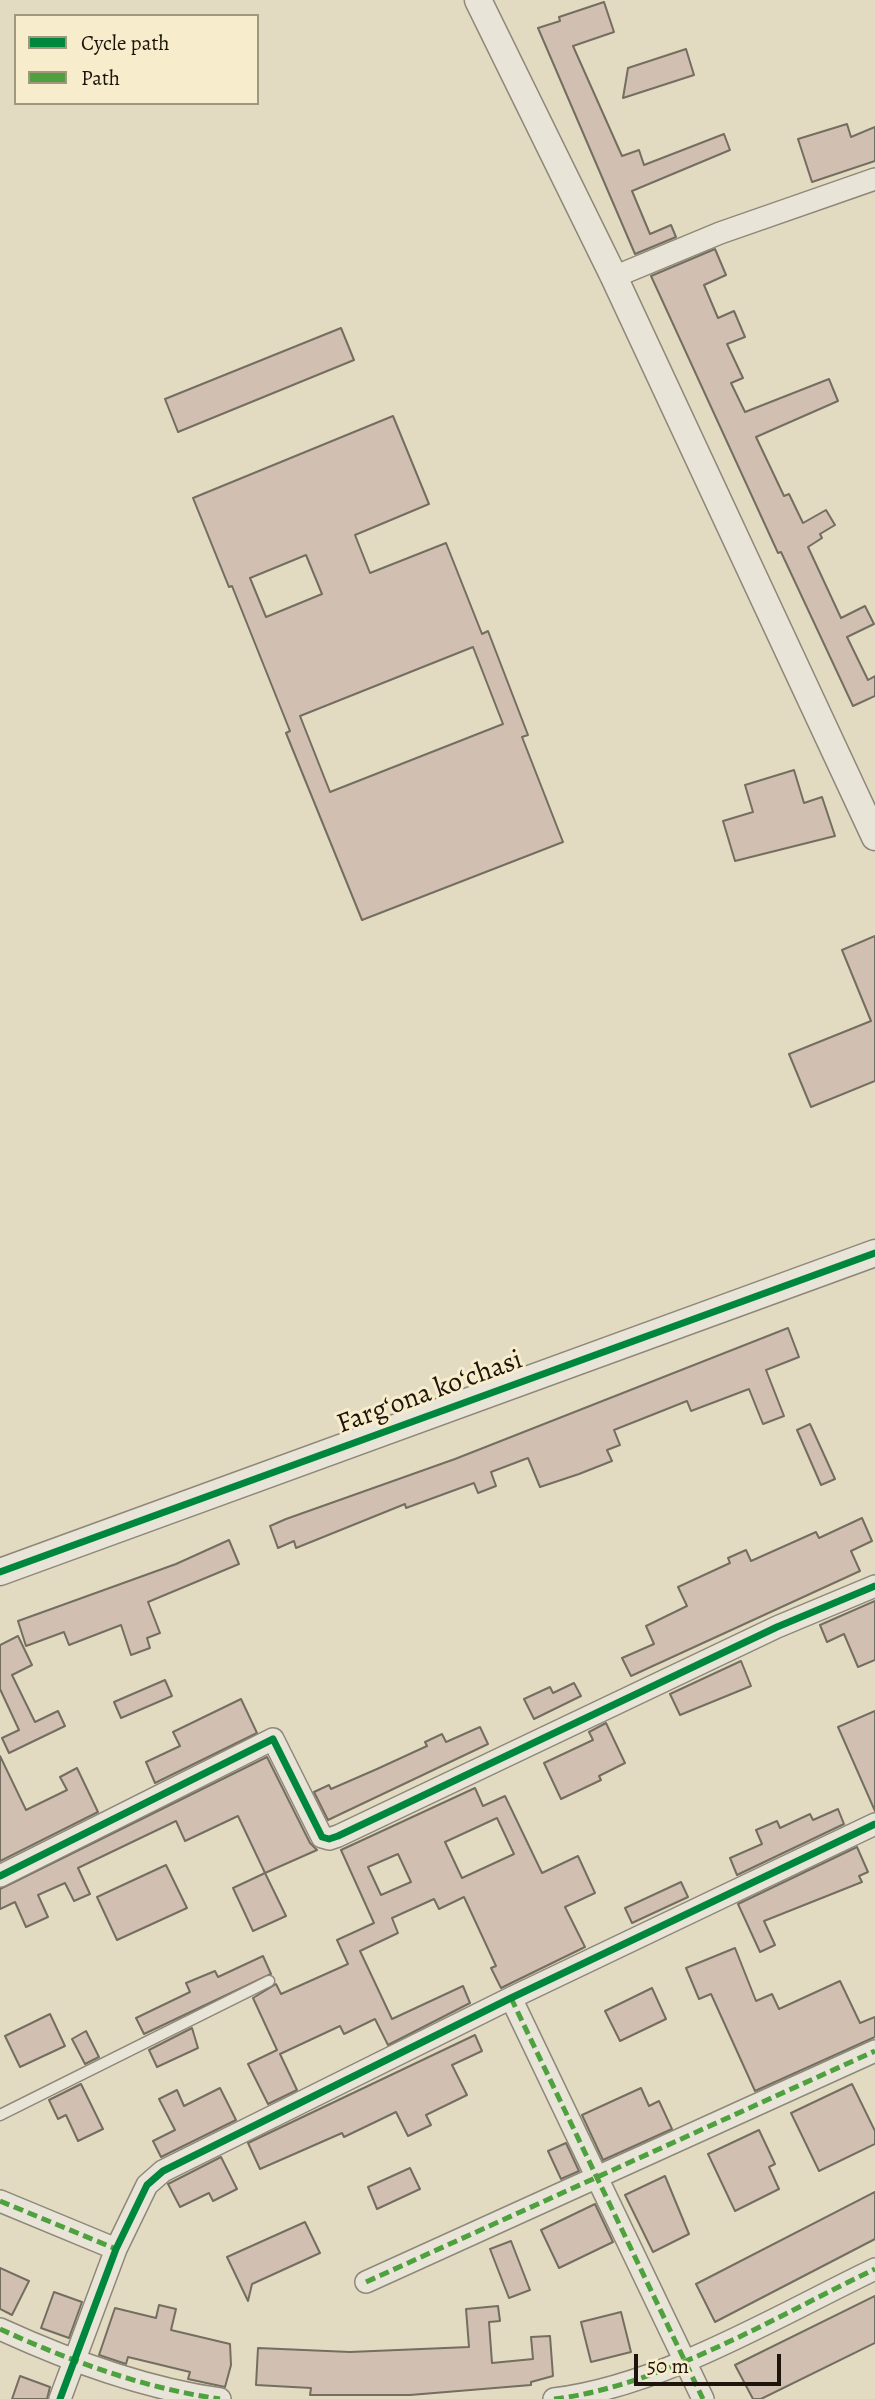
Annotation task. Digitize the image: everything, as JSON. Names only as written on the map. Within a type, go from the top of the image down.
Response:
[{"type":"street","points":[[478,0],[614,278],[875,837]]},
{"type":"street","points":[[614,278],[720,233],[875,179]]},
{"type":"street","name":"Fargʻona koʻchasi","points":[[0,1572],[875,1253]]},
{"type":"street","points":[[0,1876],[273,1740],[321,1837],[338,1836],[777,1627],[875,1586]]},
{"type":"street","points":[[60,2399],[116,2249],[147,2185],[163,2171],[511,1998],[875,1824]]},
{"type":"street","points":[[511,1998],[702,2399]]},
{"type":"street","points":[[366,2282],[875,2051]]},
{"type":"street","points":[[0,2202],[116,2249]]},
{"type":"street","points":[[554,2399],[633,2382],[685,2361],[875,2269]]},
{"type":"street","points":[[0,2329],[73,2362],[192,2395],[220,2399]]},
{"type":"lane","points":[[0,2115],[269,1981]]},
{"type":"building","points":[[604,2],[614,32],[573,46],[622,156],[639,150],[644,165],[724,134],[730,150],[632,191],[650,234],[671,225],[676,237],[635,254],[538,28],[560,21],[559,17]]},
{"type":"building","points":[[686,49],[694,75],[623,98],[628,68]]},
{"type":"building","points":[[847,124],[851,137],[875,127],[875,161],[812,182],[798,139]]},
{"type":"building","points":[[715,249],[726,275],[704,285],[718,318],[734,311],[745,337],[727,344],[743,378],[731,383],[745,412],[829,379],[838,401],[756,437],[784,496],[789,494],[803,523],[826,510],[835,525],[820,534],[822,538],[808,547],[841,618],[865,606],[874,624],[847,637],[868,680],[875,676],[875,696],[853,706],[781,552],[778,553],[651,276]]},
{"type":"building","points":[[341,328],[354,360],[178,432],[165,399]]},
{"type":"building","points":[[393,416],[429,504],[355,535],[370,573],[446,543],[482,634],[488,631],[528,735],[522,737],[563,842],[362,920],[286,733],[290,731],[232,586],[229,587],[193,498]],"holes":[[[306,555],[322,594],[266,617],[250,578]],[[473,647],[503,724],[330,792],[300,716]]]},
{"type":"building","points":[[794,770],[804,803],[822,797],[835,836],[735,861],[723,821],[753,812],[745,785]]},
{"type":"building","points":[[875,936],[875,1081],[811,1107],[789,1054],[871,1021],[842,950]]},
{"type":"building","points":[[788,1328],[799,1357],[766,1370],[784,1416],[763,1424],[749,1389],[691,1411],[687,1401],[614,1430],[620,1445],[607,1450],[612,1461],[579,1474],[540,1487],[528,1458],[491,1472],[496,1486],[478,1493],[474,1483],[406,1508],[405,1504],[296,1548],[294,1541],[278,1548],[270,1526],[286,1519],[455,1459]]},
{"type":"building","points":[[810,1424],[835,1479],[821,1485],[797,1430]]},
{"type":"building","points":[[862,1518],[872,1541],[851,1551],[860,1571],[631,1676],[622,1658],[654,1644],[646,1626],[687,1606],[678,1587],[730,1563],[728,1558],[746,1550],[751,1561],[816,1532],[819,1538]]},
{"type":"building","points":[[229,1540],[239,1564],[148,1602],[160,1633],[147,1638],[150,1648],[131,1655],[121,1625],[69,1645],[64,1632],[26,1646],[18,1621],[176,1564]]},
{"type":"building","points":[[875,1601],[875,1660],[858,1667],[844,1634],[827,1642],[820,1625]]},
{"type":"building","points":[[18,1636],[32,1665],[12,1675],[35,1722],[58,1711],[65,1726],[9,1753],[2,1738],[19,1730],[0,1689],[0,1645]]},
{"type":"building","points":[[741,1661],[751,1686],[680,1715],[670,1694]]},
{"type":"building","points":[[165,1680],[172,1696],[121,1718],[114,1702]]},
{"type":"building","points":[[574,1683],[581,1696],[534,1719],[524,1699],[550,1687],[553,1693]]},
{"type":"building","points":[[241,1699],[257,1733],[155,1783],[146,1762],[180,1746],[173,1732]]},
{"type":"building","points":[[875,1711],[875,1811],[838,1727]]},
{"type":"building","points":[[606,1723],[625,1763],[599,1776],[601,1780],[561,1799],[544,1763],[593,1740],[589,1732]]},
{"type":"building","points":[[480,1727],[488,1744],[328,1820],[314,1792],[329,1785],[331,1789],[377,1769],[427,1746],[425,1742],[442,1734],[446,1742]]},
{"type":"building","points":[[0,1756],[26,1810],[67,1790],[60,1777],[77,1768],[98,1812],[0,1861]]},
{"type":"building","points":[[267,1757],[310,1843],[317,1850],[265,1873],[238,1816],[185,1841],[176,1821],[78,1868],[90,1894],[74,1901],[65,1883],[38,1895],[48,1917],[26,1927],[15,1902],[0,1909],[0,1889]]},
{"type":"building","points":[[475,1788],[483,1806],[505,1796],[542,1873],[578,1856],[595,1893],[565,1907],[585,1947],[501,1988],[491,1968],[496,1966],[464,1897],[439,1909],[434,1899],[392,1918],[398,1933],[360,1951],[392,2019],[463,1986],[470,2003],[388,2045],[375,2019],[344,2034],[340,2026],[280,2054],[297,2090],[268,2104],[248,2064],[277,2050],[253,1998],[276,1984],[281,1994],[348,1964],[337,1940],[374,1923],[341,1850]],"holes":[[[497,1818],[514,1854],[462,1878],[445,1842]],[[398,1854],[411,1882],[381,1895],[368,1867]]]},
{"type":"building","points":[[838,1809],[844,1824],[737,1875],[730,1858],[762,1844],[756,1830],[777,1821],[780,1828],[810,1814],[813,1820]]},
{"type":"building","points":[[857,1847],[868,1872],[859,1876],[862,1882],[764,1921],[775,1945],[760,1952],[738,1904]]},
{"type":"building","points":[[166,1865],[187,1908],[117,1940],[97,1897]]},
{"type":"building","points":[[265,1873],[286,1916],[253,1931],[233,1888]]},
{"type":"building","points":[[681,1882],[688,1897],[632,1923],[625,1908]]},
{"type":"building","points":[[735,1948],[756,2001],[772,1994],[779,2009],[840,1981],[860,2023],[875,2017],[875,2037],[755,2091],[711,1994],[699,1999],[686,1968]]},
{"type":"building","points":[[263,1956],[271,1974],[144,2034],[136,2018],[190,1992],[186,1983],[215,1971],[218,1977]]},
{"type":"building","points":[[652,1988],[666,2019],[620,2041],[605,2011]]},
{"type":"building","points":[[50,2014],[65,2046],[20,2067],[5,2036]]},
{"type":"building","points":[[192,2028],[198,2048],[157,2067],[149,2050]]},
{"type":"building","points":[[86,2031],[99,2057],[85,2064],[72,2039]]},
{"type":"building","points":[[475,2035],[482,2051],[452,2065],[467,2095],[426,2115],[431,2125],[408,2136],[396,2112],[344,2137],[342,2133],[260,2169],[248,2143]]},
{"type":"building","points":[[81,2084],[103,2129],[78,2141],[66,2115],[58,2119],[49,2100]]},
{"type":"building","points":[[852,2084],[875,2131],[875,2144],[819,2171],[791,2113]]},
{"type":"building","points":[[220,2088],[236,2120],[161,2157],[153,2141],[175,2130],[159,2099],[177,2090],[184,2106]]},
{"type":"building","points":[[641,2088],[649,2106],[659,2101],[672,2129],[603,2160],[582,2115]]},
{"type":"building","points":[[759,2130],[775,2164],[769,2167],[779,2189],[735,2211],[708,2154]]},
{"type":"building","points":[[566,2143],[579,2171],[561,2179],[548,2151]]},
{"type":"building","points":[[221,2157],[237,2189],[213,2201],[209,2193],[180,2207],[168,2184]]},
{"type":"building","points":[[410,2168],[420,2189],[377,2209],[368,2187]]},
{"type":"building","points":[[665,2176],[689,2234],[653,2252],[625,2195]]},
{"type":"building","points":[[875,2192],[875,2239],[715,2322],[696,2284]]},
{"type":"building","points":[[595,2204],[613,2242],[559,2268],[541,2230]]},
{"type":"building","points":[[305,2222],[320,2253],[252,2284],[248,2301],[227,2257]]},
{"type":"building","points":[[511,2241],[530,2290],[509,2298],[490,2249]]},
{"type":"building","points":[[0,2268],[29,2281],[12,2315],[0,2309]]},
{"type":"building","points":[[54,2292],[82,2302],[69,2338],[41,2328]]},
{"type":"building","points":[[875,2296],[875,2343],[761,2399],[753,2399],[735,2365]]},
{"type":"building","points":[[159,2305],[176,2309],[171,2330],[230,2344],[231,2365],[225,2387],[188,2379],[190,2372],[128,2357],[126,2364],[99,2355],[115,2308],[156,2318]]},
{"type":"building","points":[[498,2306],[500,2321],[489,2322],[492,2363],[533,2359],[531,2337],[550,2336],[553,2376],[531,2382],[531,2385],[410,2395],[310,2395],[311,2388],[256,2385],[258,2348],[350,2352],[469,2347],[466,2309]]},
{"type":"building","points":[[621,2312],[631,2352],[591,2362],[581,2322]]},
{"type":"building","points":[[20,2376],[50,2387],[47,2399],[12,2399]]},
{"type":"marked path","points":[[511,1998],[703,2399]]},
{"type":"marked path","points":[[366,2282],[875,2051]]},
{"type":"marked path","points":[[0,2201],[116,2249]]},
{"type":"marked path","points":[[554,2399],[595,2392],[677,2365],[875,2269]]},
{"type":"marked path","points":[[0,2329],[107,2372],[163,2388],[220,2399]]},
{"type":"cycle path","points":[[0,1572],[875,1253]]},
{"type":"cycle path","points":[[0,1876],[273,1739],[322,1837],[329,1839],[777,1627],[875,1586]]},
{"type":"cycle path","points":[[60,2399],[116,2249],[147,2185],[163,2171],[511,1998],[875,1824]]}]
